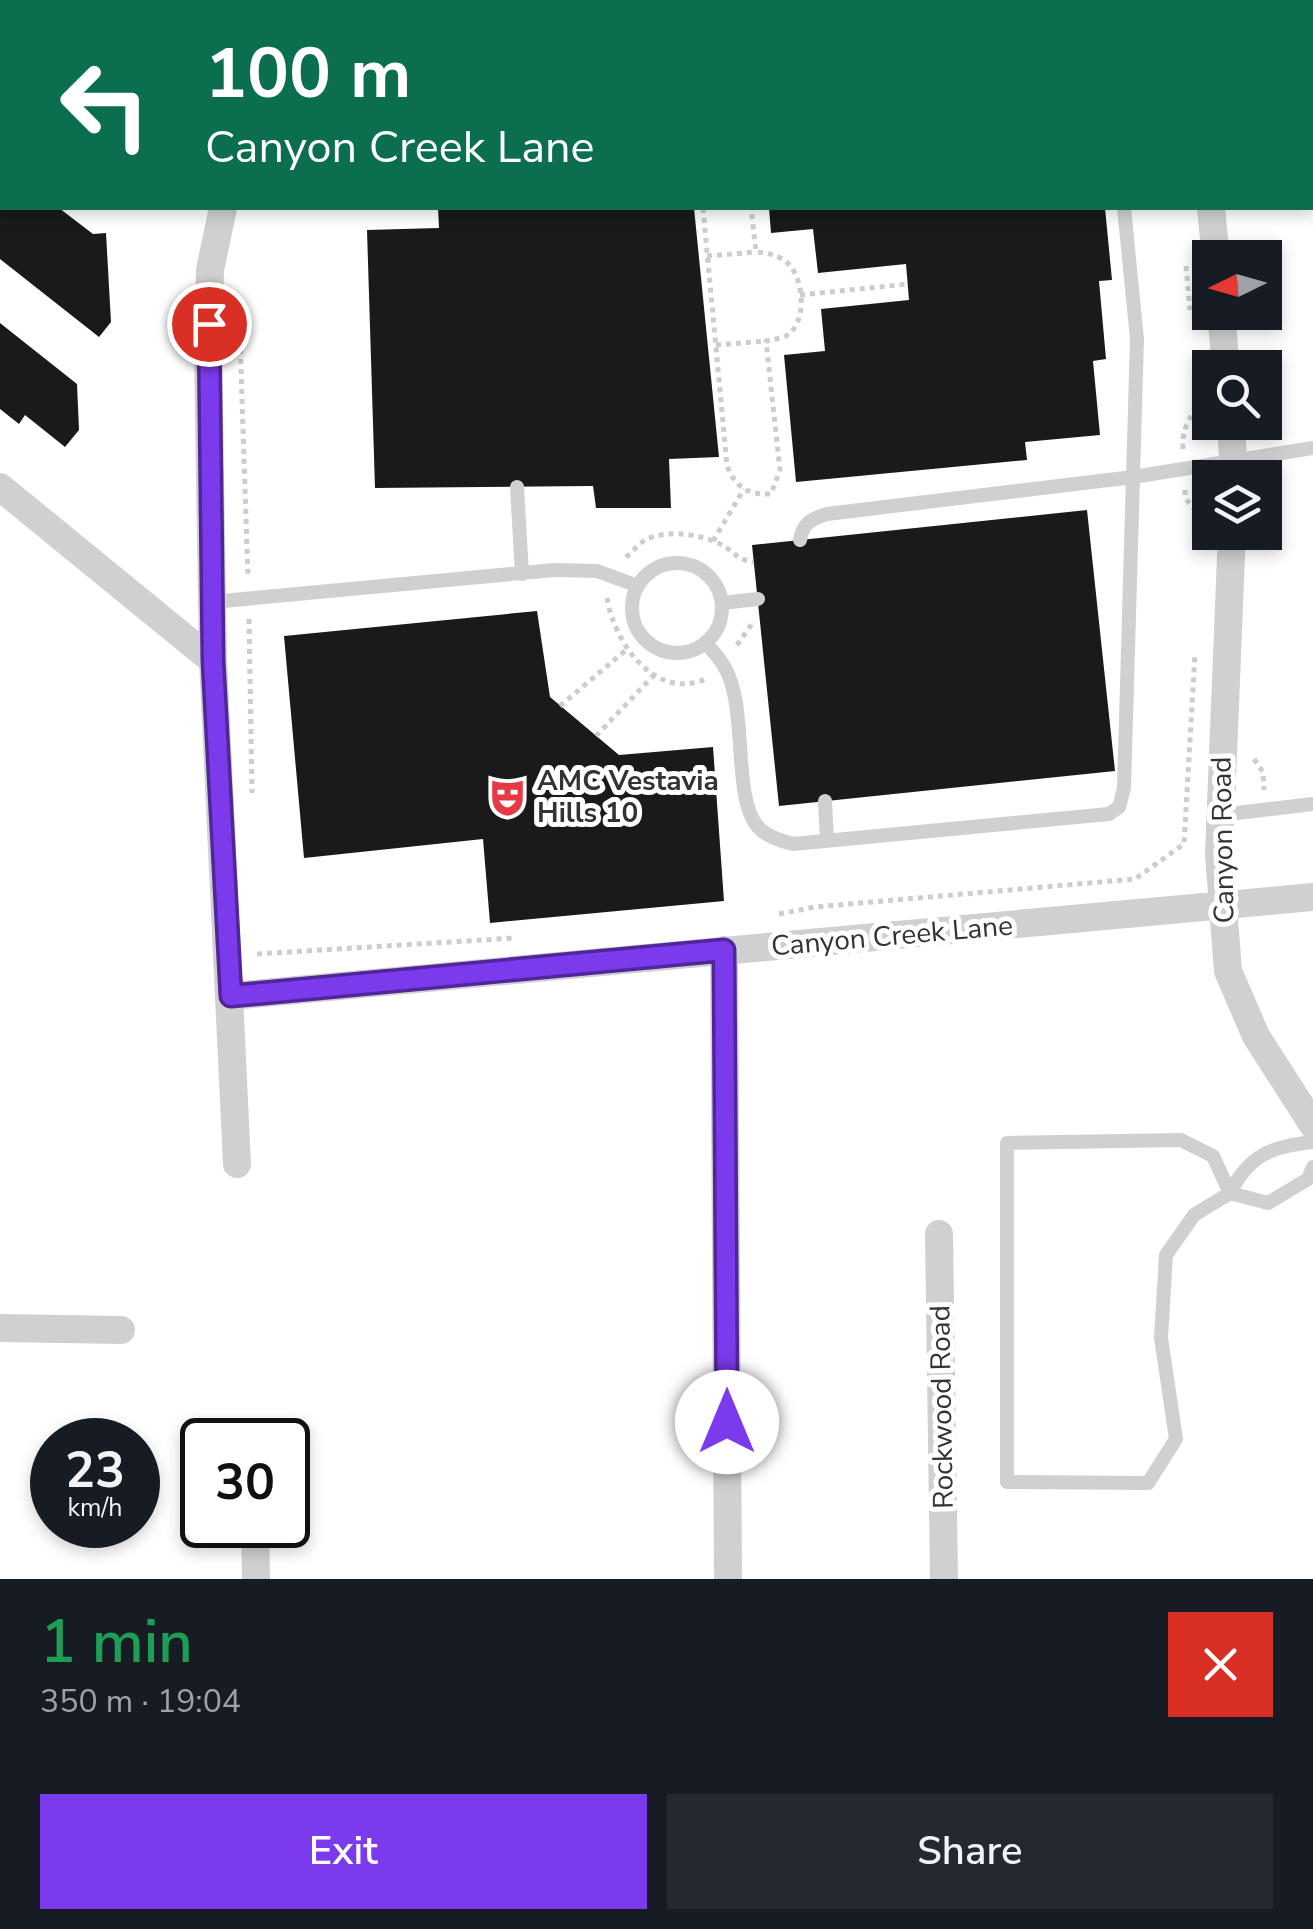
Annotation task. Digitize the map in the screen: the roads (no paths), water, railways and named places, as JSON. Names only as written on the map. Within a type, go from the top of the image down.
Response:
[{"type":"street","points":[[222,210],[210,270],[208,336],[213,661],[238,1164]]},
{"type":"street","points":[[1212,210],[1215,240]]},
{"type":"street","points":[[0,487],[213,661]]},
{"type":"street","name":"Canyon Road","points":[[1231,550],[1219,816],[1228,971],[1256,1036],[1313,1125]]},
{"type":"street","name":"Canyon Creek Lane","points":[[231,996],[1313,898]]},
{"type":"street","points":[[724,950],[728,1579]]},
{"type":"street","name":"Rockwood Road","points":[[939,1234],[944,1579]]},
{"type":"street","points":[[0,1328],[120,1330]]},
{"type":"street","points":[[255,1548],[256,1579]]},
{"type":"lane","points":[[706,643],[723,665],[735,703],[748,804],[757,827],[776,840],[793,844],[1109,814],[1119,807],[1124,788],[1137,339],[1124,210]]},
{"type":"lane","points":[[1268,460],[1313,448]]},
{"type":"lane","points":[[800,540],[811,519],[827,514],[1192,469]]},
{"type":"lane","points":[[517,487],[522,574]]},
{"type":"lane","points":[[684,562],[710,576],[722,603],[722,618],[706,643],[678,654],[650,644],[633,619],[632,604],[638,586],[655,568],[684,562]]},
{"type":"lane","points":[[212,602],[554,570],[596,571],[638,586]]},
{"type":"lane","points":[[722,603],[758,599]]},
{"type":"lane","points":[[825,801],[827,841]]},
{"type":"lane","points":[[1219,816],[1313,804]]},
{"type":"lane","points":[[1230,1193],[1213,1156],[1182,1140],[1007,1143],[1007,1482],[1148,1483],[1176,1439],[1161,1338],[1166,1255],[1194,1215],[1230,1193],[1242,1170],[1280,1145],[1313,1142]]},
{"type":"lane","points":[[1230,1193],[1268,1203],[1308,1179],[1313,1168]]},
{"type":"place","name":"AMC Vestavia Hills 10","points":[[507,797]]}]
